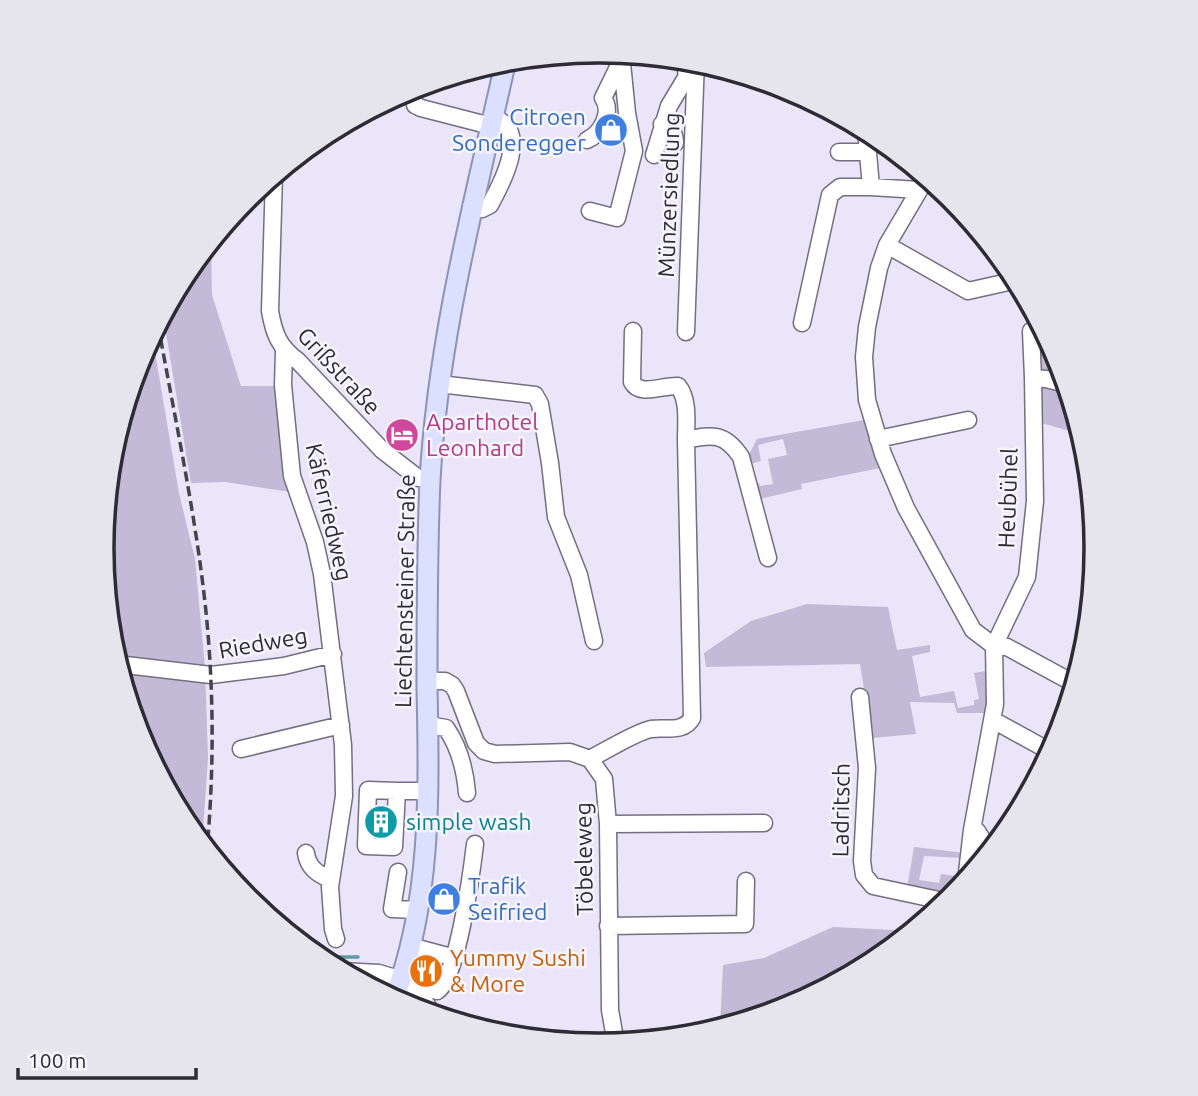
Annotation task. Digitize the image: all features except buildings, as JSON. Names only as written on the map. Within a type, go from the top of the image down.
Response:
[{"type":"main road","name":"Liechtensteiner Straße","points":[[400,990],[406,982],[418,910],[428,791],[430,478],[439,384],[471,207],[492,122],[499,73]]},
{"type":"street","points":[[587,140],[595,136],[607,115],[607,104],[603,98],[619,64]]},
{"type":"street","points":[[590,211],[617,218],[634,151],[623,64]]},
{"type":"street","points":[[654,155],[662,124],[669,106],[687,76],[686,71]]},
{"type":"street","name":"Münzersiedlung","points":[[686,332],[696,72]]},
{"type":"street","points":[[414,100],[415,105],[421,108],[492,122]]},
{"type":"street","points":[[662,124],[675,135],[675,143]]},
{"type":"street","points":[[867,145],[871,187]]},
{"type":"street","points":[[839,152],[868,152]]},
{"type":"street","points":[[802,323],[830,195],[840,187],[919,183]]},
{"type":"street","points":[[922,185],[887,245],[879,268],[867,327],[864,357],[867,400],[878,439],[897,489],[973,630],[994,646],[1007,647],[1066,679]]},
{"type":"street","name":"Grißstraße","points":[[274,188],[270,311],[273,328],[284,351],[298,361],[382,450],[418,478],[430,478]]},
{"type":"street","points":[[887,245],[968,291],[1004,283]]},
{"type":"street","points":[[427,681],[445,681],[456,691],[477,743],[484,751],[495,754],[570,752],[590,759],[648,730],[678,729],[689,724],[692,718],[685,400],[678,386],[641,390],[635,388],[632,382],[634,331]]},
{"type":"street","name":"Heubühel","points":[[994,646],[1027,577],[1035,501],[1031,331]]},
{"type":"street","name":"Käferriedweg","points":[[284,351],[283,385],[292,476],[319,560],[341,725],[344,796],[331,880],[334,934]]},
{"type":"street","points":[[1033,378],[1054,381]]},
{"type":"street","points":[[439,384],[530,392],[535,395],[540,404],[556,517],[579,575],[594,641]]},
{"type":"street","points":[[878,439],[968,420]]},
{"type":"street","points":[[686,440],[710,436],[723,438],[734,446],[741,457],[768,558]]},
{"type":"street","points":[[968,863],[995,704],[994,646]]},
{"type":"street","name":"Riedweg","points":[[129,664],[211,675],[284,666],[333,654]]},
{"type":"street","name":"Ladritsch","points":[[860,697],[867,768],[862,861],[864,875],[873,886],[934,899]]},
{"type":"street","points":[[993,720],[1041,747]]},
{"type":"street","points":[[241,749],[341,725]]},
{"type":"street","points":[[428,725],[446,728],[455,742],[466,772],[467,793]]},
{"type":"street","name":"Töbeleweg","points":[[590,759],[604,779],[608,824],[610,1010],[614,1033]]},
{"type":"street","points":[[368,790],[395,816],[394,847],[366,846],[368,790]]},
{"type":"street","points":[[367,821],[395,816],[428,791]]},
{"type":"street","points":[[608,824],[764,823]]},
{"type":"street","points":[[972,830],[977,831],[984,843]]},
{"type":"street","points":[[364,972],[379,973],[440,991],[455,958],[475,844]]},
{"type":"street","points":[[306,853],[309,864],[317,873],[331,880]]},
{"type":"street","points":[[398,872],[384,908],[418,910]]},
{"type":"street","points":[[608,926],[746,924],[746,881]]},
{"type":"street","points":[[410,946],[455,958]]},
{"type":"street","points":[[406,982],[420,999]]},
{"type":"shaded area","points":[[211,257],[212,295],[241,386],[281,386],[290,492],[225,482],[191,483],[166,330]]},
{"type":"shaded area","points":[[1038,343],[1058,392],[1069,431],[1041,423]]},
{"type":"shaded area","points":[[155,353],[179,493],[195,559],[205,668],[208,758],[203,827],[179,790],[151,734],[131,674],[118,611],[114,548],[118,485],[131,422]]},
{"type":"shaded area","points":[[864,420],[880,468],[801,484],[802,489],[756,500],[753,486],[759,483],[760,486],[773,484],[768,459],[787,455],[783,439],[758,445],[761,461],[746,465],[757,439]]},
{"type":"shaded area","points":[[807,604],[888,607],[897,650],[930,645],[930,652],[912,656],[920,697],[954,691],[958,708],[974,705],[974,700],[979,699],[974,673],[986,671],[990,695],[988,713],[957,713],[954,703],[910,702],[916,734],[872,738],[860,664],[706,667],[704,653],[751,621]]},
{"type":"shaded area","points":[[914,847],[965,853],[963,858],[924,856],[919,880],[939,883],[941,874],[956,876],[939,894],[907,888]]},
{"type":"shaded area","points":[[833,927],[897,930],[814,983],[755,1007],[721,1017],[723,965],[764,958]]},
{"type":"waterway","points":[[339,957],[358,957]]},
{"type":"railway","points":[[161,340],[191,504],[206,612],[212,731],[208,834]]},
{"type":"place","name":"Citroen Sonderegger","points":[[611,130]]},
{"type":"place","name":"Aparthotel Leonhard","points":[[402,435]]},
{"type":"place","name":"simple wash","points":[[381,822]]},
{"type":"place","name":"Trafik Seifried","points":[[444,899]]},
{"type":"place","name":"Yummy Sushi & More","points":[[426,971]]}]
